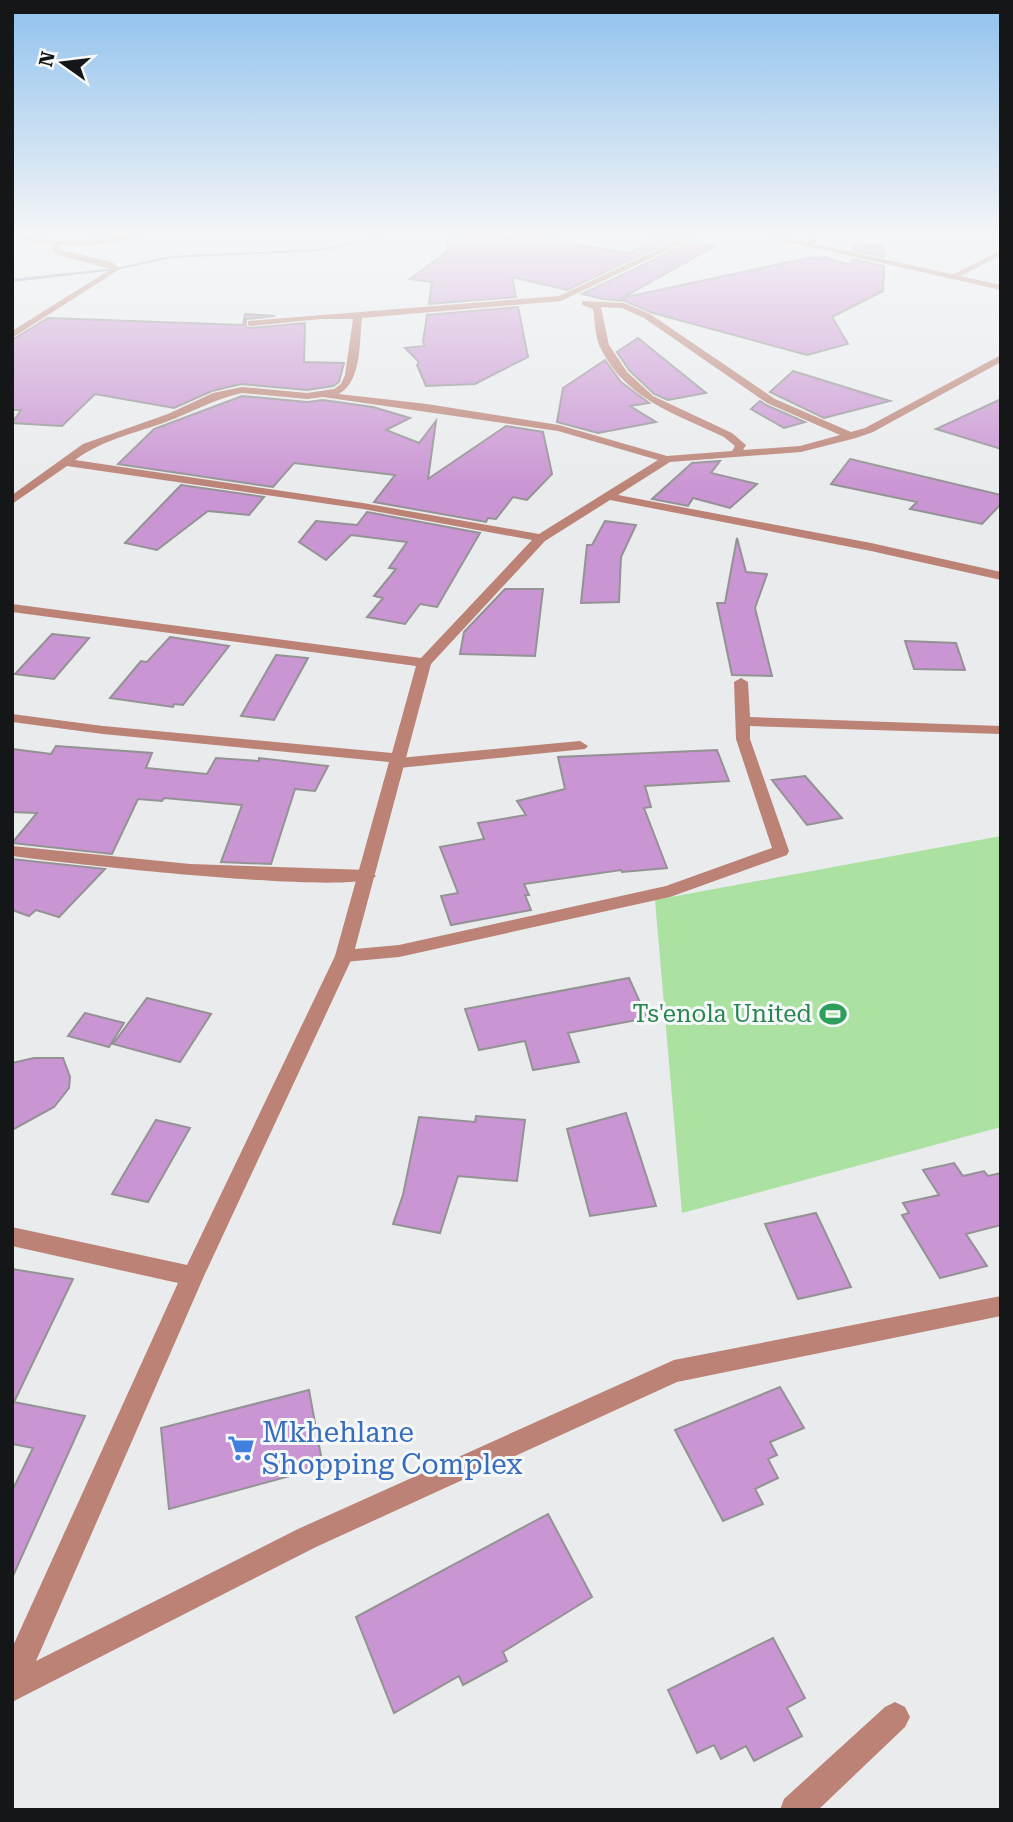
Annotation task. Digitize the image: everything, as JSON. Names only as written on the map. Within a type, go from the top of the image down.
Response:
[{"type":"street","points":[[12,335],[36,320]]},
{"type":"street","points":[[251,323],[280,320]]},
{"type":"street","points":[[324,396],[345,386],[350,374],[357,320]]},
{"type":"street","points":[[601,320],[604,345],[622,374],[649,398],[728,435],[741,445],[737,452]]},
{"type":"street","points":[[653,320],[771,401],[852,436]]},
{"type":"street","points":[[12,501],[87,446],[172,416],[217,395],[242,390],[427,407],[559,428],[667,459],[801,449],[852,436],[869,430],[1001,359]]},
{"type":"street","points":[[12,1681],[194,1276],[344,956],[424,663],[541,538],[667,459]]},
{"type":"street","points":[[65,462],[363,506],[541,538]]},
{"type":"street","points":[[608,495],[871,547],[1001,576]]},
{"type":"street","points":[[12,608],[424,663]]},
{"type":"street","points":[[344,956],[399,951],[670,891],[781,851],[743,739],[741,682]]},
{"type":"street","points":[[12,718],[399,761],[580,746]]},
{"type":"street","points":[[743,721],[1001,730]]},
{"type":"street","points":[[12,851],[95,863],[210,873],[368,876]]},
{"type":"street","points":[[12,1236],[194,1276]]},
{"type":"street","points":[[12,1688],[307,1538],[674,1371],[1001,1306]]},
{"type":"street","points":[[795,1810],[895,1717]]},
{"type":"green space","name":"Ts'enola United","points":[[1001,836],[1001,1127],[682,1213],[655,900]]},
{"type":"building","points":[[45,320],[243,325],[244,320],[246,327],[250,328],[305,323],[304,362],[344,363],[339,382],[333,386],[307,390],[241,384],[212,391],[174,408],[95,394],[62,426],[12,423],[21,410],[12,410],[12,340]]},
{"type":"building","points":[[426,320],[521,320],[528,357],[475,384],[426,386],[417,365],[419,362],[405,348],[425,346],[423,342]]},
{"type":"building","points":[[679,320],[834,320],[848,344],[807,355]]},
{"type":"building","points":[[638,338],[706,393],[668,400],[654,394],[629,370],[617,352]]},
{"type":"building","points":[[605,360],[621,382],[649,403],[630,406],[656,422],[598,433],[557,422],[563,388]]},
{"type":"building","points":[[793,371],[890,401],[824,418],[770,392]]},
{"type":"building","points":[[242,396],[307,402],[323,400],[373,407],[410,418],[386,430],[419,443],[436,421],[428,479],[506,426],[543,432],[552,474],[527,500],[513,497],[496,519],[488,518],[486,522],[374,502],[395,475],[294,463],[273,487],[118,464],[154,429]]},
{"type":"building","points":[[1001,399],[1001,449],[936,429]]},
{"type":"building","points":[[760,401],[805,422],[784,428],[751,409]]},
{"type":"building","points":[[850,459],[1001,495],[1001,504],[982,524],[910,509],[917,502],[831,484]]},
{"type":"building","points":[[720,461],[711,473],[757,484],[730,508],[693,498],[688,506],[652,499],[692,463]]},
{"type":"building","points":[[181,485],[264,497],[249,515],[208,511],[157,550],[125,543]]},
{"type":"building","points":[[367,512],[480,533],[437,607],[420,604],[405,624],[367,617],[383,598],[374,596],[396,569],[389,568],[407,542],[351,535],[326,560],[299,542],[316,521],[357,525]]},
{"type":"building","points":[[605,521],[636,525],[621,557],[619,602],[581,603],[587,545],[592,545]]},
{"type":"building","points":[[737,538],[746,572],[767,574],[755,608],[772,676],[732,675],[717,603],[725,603]]},
{"type":"building","points":[[505,589],[543,589],[535,656],[460,654],[464,632]]},
{"type":"building","points":[[52,634],[89,638],[54,679],[15,674]]},
{"type":"building","points":[[170,637],[229,646],[183,705],[174,704],[173,707],[110,698],[141,661],[147,662]]},
{"type":"building","points":[[905,641],[956,643],[965,670],[914,669]]},
{"type":"building","points":[[276,655],[308,658],[274,720],[241,716]]},
{"type":"building","points":[[56,746],[152,753],[146,768],[207,774],[216,758],[259,761],[259,758],[328,766],[315,791],[295,789],[271,864],[221,862],[242,805],[164,798],[162,801],[138,799],[112,854],[12,843],[37,813],[12,812],[12,749],[51,754]]},
{"type":"building","points":[[717,750],[729,781],[645,786],[651,807],[644,808],[667,868],[621,870],[524,884],[531,910],[451,925],[441,896],[458,893],[440,847],[484,839],[478,823],[526,815],[517,801],[565,789],[558,757]]},
{"type":"building","points":[[805,776],[842,818],[807,825],[772,780]]},
{"type":"building","points":[[12,859],[105,869],[59,917],[36,910],[29,916],[12,910]]},
{"type":"building","points":[[629,978],[647,1018],[568,1033],[579,1062],[533,1070],[525,1041],[479,1050],[465,1009]]},
{"type":"building","points":[[147,998],[211,1014],[180,1062],[113,1044]]},
{"type":"building","points":[[85,1013],[124,1023],[109,1047],[68,1036]]},
{"type":"building","points":[[34,1058],[63,1058],[70,1077],[69,1088],[54,1107],[12,1130],[12,1063]]},
{"type":"building","points":[[626,1113],[656,1206],[590,1216],[567,1129]]},
{"type":"building","points":[[476,1116],[525,1120],[517,1181],[458,1176],[440,1233],[393,1224],[403,1195],[419,1117],[475,1122]]},
{"type":"building","points":[[156,1120],[190,1128],[148,1202],[112,1194]]},
{"type":"building","points":[[954,1163],[963,1176],[984,1171],[988,1176],[1001,1173],[1001,1225],[966,1234],[987,1266],[940,1278],[902,1215],[909,1213],[903,1203],[939,1195],[923,1170]]},
{"type":"building","points":[[816,1213],[851,1287],[798,1299],[765,1224]]},
{"type":"building","points":[[12,1269],[73,1279],[14,1402],[85,1416],[12,1578],[12,1491],[33,1448],[12,1444]]},
{"type":"building","points":[[780,1387],[804,1428],[770,1442],[777,1455],[768,1459],[778,1478],[755,1489],[763,1504],[723,1521],[675,1430]]},
{"type":"building","name":"Mkhehlane Shopping Complex","points":[[309,1390],[323,1467],[169,1509],[161,1428]]},
{"type":"building","points":[[548,1514],[592,1597],[503,1652],[507,1661],[463,1685],[459,1676],[394,1713],[356,1617]]},
{"type":"building","points":[[773,1638],[805,1698],[787,1708],[802,1736],[754,1761],[746,1746],[721,1759],[714,1745],[697,1753],[668,1690]]},
{"type":"place","name":"Ts'enola United","points":[[833,1014]]},
{"type":"place","name":"Mkhehlane Shopping Complex","points":[[241,1448]]}]
